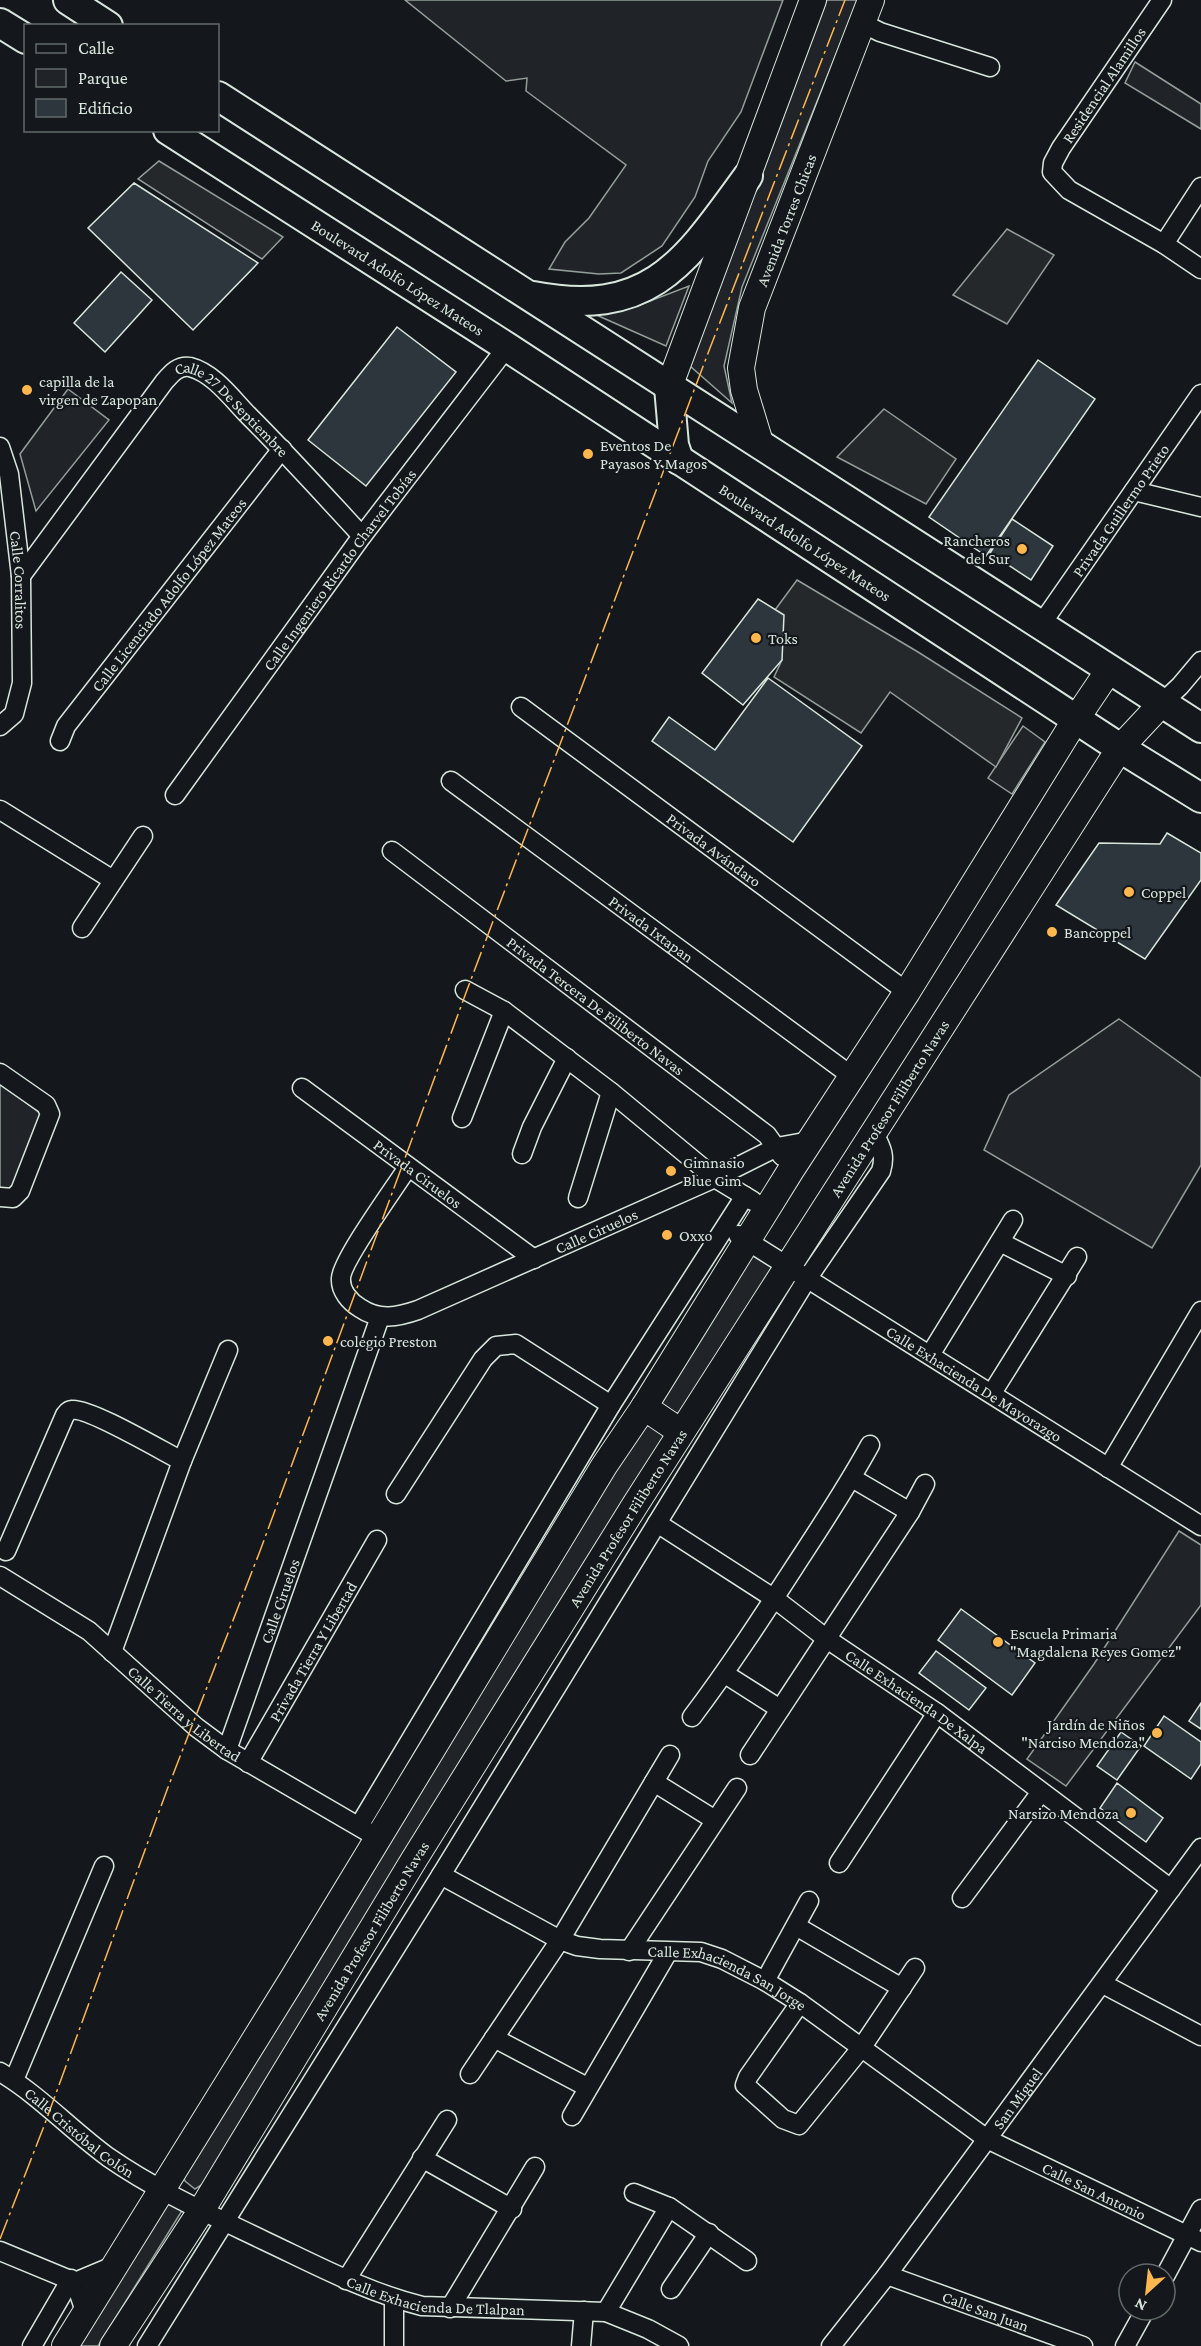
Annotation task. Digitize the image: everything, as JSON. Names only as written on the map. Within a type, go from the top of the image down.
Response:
[{"type":"main road","points":[[68,0],[105,24]]},
{"type":"main road","points":[[679,460],[674,445],[669,387],[813,0]]},
{"type":"main road","name":"Avenida Torres Chicas","points":[[761,446],[744,390],[741,368],[752,308],[866,11]]},
{"type":"main road","points":[[0,23],[24,38]]},
{"type":"main road","points":[[219,97],[1201,728]]},
{"type":"main road","name":"Boulevard Adolfo López Mateos","points":[[171,132],[507,347],[1076,719],[1201,798]]},
{"type":"main road","points":[[528,295],[567,300],[604,299],[638,291],[655,282],[699,243],[748,176]]},
{"type":"main road","points":[[65,2346],[118,2264],[295,1975],[369,1832],[644,1407],[768,1211],[791,1170],[853,1077],[1076,719],[1109,670]]},
{"type":"main road","name":"Avenida Profesor Filiberto Navas","points":[[113,2346],[201,2211],[415,1858],[681,1432],[797,1272],[874,1133],[1120,747],[1161,703]]},
{"type":"main road","points":[[644,1407],[681,1432]]},
{"type":"street","name":"Residencial Alamillos","points":[[1161,0],[1061,148],[1053,163],[1052,172],[1069,190],[1164,244]]},
{"type":"street","points":[[866,11],[880,32],[990,67]]},
{"type":"street","points":[[1201,187],[1164,244],[1201,269]]},
{"type":"street","name":"Calle Ingeniero Ricardo Charvel Tobías","points":[[176,795],[362,536],[507,347]]},
{"type":"street","name":"Calle 27 De Septiembre","points":[[21,576],[164,382],[177,369],[188,367],[200,370],[218,385],[282,449],[362,536]]},
{"type":"street","name":"Privada Guillermo Prieto","points":[[1040,626],[1201,394]]},
{"type":"street","name":"Calle Corralitos","points":[[0,447],[9,474],[21,576],[22,683],[14,714],[0,726]]},
{"type":"street","name":"Calle Licenciado Adolfo López Mateos","points":[[60,741],[66,726],[282,449]]},
{"type":"street","points":[[1134,491],[1201,507]]},
{"type":"street","points":[[1161,703],[1180,686],[1201,661]]},
{"type":"street","name":"Privada Avándaro","points":[[520,707],[907,992]]},
{"type":"street","name":"Privada Ixtapan","points":[[451,781],[853,1077]]},
{"type":"street","points":[[0,810],[113,880]]},
{"type":"street","points":[[82,928],[143,836]]},
{"type":"street","name":"Privada Tercera De Filiberto Navas","points":[[392,851],[767,1135],[791,1170]]},
{"type":"street","points":[[465,990],[504,1011],[611,1092],[715,1178],[768,1211]]},
{"type":"street","points":[[462,1118],[504,1011]]},
{"type":"street","points":[[522,1154],[532,1127],[567,1058]]},
{"type":"street","points":[[0,1074],[46,1105],[50,1114],[18,1194],[13,1198],[0,1197]]},
{"type":"street","name":"Privada Ciruelos","points":[[302,1088],[534,1259]]},
{"type":"street","points":[[578,1198],[611,1092]]},
{"type":"street","name":"Calle Ciruelos","points":[[227,1750],[380,1317],[393,1317],[418,1310],[715,1178],[777,1147],[810,1141]]},
{"type":"street","points":[[380,1317],[353,1304],[345,1293],[341,1278],[349,1258],[408,1167]]},
{"type":"street","points":[[369,1832],[611,1405],[745,1196]]},
{"type":"street","points":[[930,1355],[1013,1220]]},
{"type":"street","name":"Calle Exhacienda De Mayorazgo","points":[[724,1226],[1201,1526]]},
{"type":"street","points":[[1000,1242],[1067,1276]]},
{"type":"street","points":[[992,1393],[1077,1257]]},
{"type":"street","points":[[147,2346],[441,1875],[657,1522],[797,1272]]},
{"type":"street","points":[[1108,1468],[1201,1311]]},
{"type":"street","points":[[396,1494],[483,1359],[496,1346],[516,1344],[611,1405]]},
{"type":"street","points":[[112,1652],[182,1461],[228,1350]]},
{"type":"street","points":[[6,1551],[65,1415],[69,1411],[76,1410],[92,1415],[182,1461]]},
{"type":"street","points":[[692,1717],[725,1674],[775,1599],[852,1478],[870,1445]]},
{"type":"street","points":[[852,1478],[909,1512]]},
{"type":"street","points":[[750,1755],[925,1484]]},
{"type":"street","name":"Calle Exhacienda De Xalpa","points":[[657,1522],[775,1599],[826,1639],[937,1713],[1171,1890]]},
{"type":"street","name":"Privada Tierra Y Libertad","points":[[248,1763],[377,1540]]},
{"type":"street","name":"Calle Tierra y Libertad","points":[[0,1576],[89,1631],[196,1727],[227,1750],[369,1832]]},
{"type":"street","points":[[725,1674],[780,1709]]},
{"type":"street","points":[[839,1863],[937,1713]]},
{"type":"street","points":[[470,2074],[560,1940],[670,1755]]},
{"type":"street","points":[[654,1782],[715,1820]]},
{"type":"street","points":[[629,1951],[737,1788]]},
{"type":"street","points":[[962,1898],[1041,1792]]},
{"type":"street","name":"San Miguel","points":[[831,2346],[887,2275],[1201,1848]]},
{"type":"street","points":[[7,2076],[104,1866]]},
{"type":"street","name":"Calle Exhacienda San Jorge","points":[[441,1875],[560,1940],[577,1946],[629,1951],[690,1951],[710,1954],[765,1981],[800,2003],[987,2139]]},
{"type":"street","points":[[765,1981],[808,1901]]},
{"type":"street","points":[[796,1926],[902,1988]]},
{"type":"street","points":[[572,2116],[668,1952]]},
{"type":"street","points":[[800,2003],[748,2077],[745,2085],[783,2119],[794,2124],[802,2124],[862,2047],[915,1968]]},
{"type":"street","points":[[1103,1984],[1201,2036]]},
{"type":"street","points":[[494,2038],[587,2088]]},
{"type":"street","name":"Calle Cristóbal Colón","points":[[7,2076],[95,2147],[162,2190],[201,2211]]},
{"type":"street","points":[[346,2280],[447,2120]]},
{"type":"street","name":"Calle San Antonio","points":[[987,2139],[1195,2239]]},
{"type":"street","points":[[422,2158],[512,2209]]},
{"type":"street","points":[[450,2308],[512,2209],[535,2167]]},
{"type":"street","points":[[634,2193],[669,2207],[747,2261]]},
{"type":"street","points":[[606,2312],[669,2207]]},
{"type":"street","points":[[1176,2262],[1195,2239],[1201,2209]]},
{"type":"street","name":"Calle Exhacienda De Tlalpan","points":[[201,2211],[346,2280],[394,2299],[422,2306],[450,2308],[606,2312],[679,2346]]},
{"type":"street","points":[[671,2289],[709,2233]]},
{"type":"street","points":[[0,2251],[73,2280],[86,2314]]},
{"type":"street","points":[[32,2346],[73,2280],[118,2264]]},
{"type":"street","name":"Calle San Juan","points":[[887,2275],[1083,2346]]},
{"type":"street","points":[[394,2299],[394,2346]]},
{"type":"street","points":[[581,2346],[584,2311]]},
{"type":"street","points":[[1125,2346],[1138,2322]]},
{"type":"green space","points":[[405,0],[783,0],[741,112],[708,161],[695,197],[662,246],[621,273],[599,274],[549,269],[565,242],[589,218],[626,165],[526,91],[527,78],[506,81]]},
{"type":"green space","points":[[827,0],[858,0],[742,287],[724,366],[732,403],[690,366]]},
{"type":"green space","points":[[1135,62],[1201,104],[1201,129],[1125,83]]},
{"type":"green space","points":[[689,286],[666,346],[592,313],[637,306]]},
{"type":"green space","points":[[68,389],[109,420],[36,511],[20,454]]},
{"type":"green space","points":[[1023,726],[1045,742],[1012,794],[988,778]]},
{"type":"green space","points":[[1119,1019],[1201,1078],[1201,1165],[1152,1248],[984,1150],[1009,1095]]},
{"type":"green space","points":[[0,1083],[49,1120],[18,1194],[0,1190]]},
{"type":"green space","points":[[747,1252],[762,1257],[772,1267],[682,1412],[673,1414],[657,1402]]},
{"type":"green space","points":[[641,1425],[655,1427],[666,1439],[203,2184],[195,2189],[185,2181],[181,2170]]},
{"type":"green space","points":[[1179,1531],[1201,1545],[1201,1605],[1066,1786],[1027,1759],[1094,1664]]},
{"type":"green space","points":[[166,2191],[188,2201],[98,2346],[71,2346]]},
{"type":"shaded area","points":[[159,161],[283,237],[262,259],[138,179]]},
{"type":"shaded area","points":[[1007,229],[1054,255],[1007,324],[953,295]]},
{"type":"shaded area","points":[[884,409],[956,459],[926,504],[837,457]]},
{"type":"shaded area","points":[[797,580],[918,652],[1022,718],[996,767],[890,692],[861,733],[774,677],[782,660],[775,610]]},
{"type":"building","points":[[134,183],[258,263],[193,330],[88,228]]},
{"type":"building","points":[[121,272],[152,300],[105,352],[74,323]]},
{"type":"building","points":[[397,327],[456,372],[366,486],[308,440]]},
{"type":"building","points":[[1038,360],[1095,399],[986,556],[929,517]]},
{"type":"building","name":"Rancheros del Sur","points":[[1012,519],[1053,546],[1031,580],[990,553]]},
{"type":"building","name":"Toks","points":[[758,599],[784,615],[782,660],[743,705],[702,673]]},
{"type":"building","points":[[768,678],[862,746],[793,842],[652,741],[669,717],[715,750]]},
{"type":"building","name":"Coppel","points":[[1167,833],[1201,853],[1201,880],[1145,959],[1056,905],[1099,843],[1160,844]]},
{"type":"building","points":[[961,1609],[1035,1663],[1012,1695],[938,1640]]},
{"type":"building","points":[[936,1651],[986,1688],[969,1710],[919,1673]]},
{"type":"building","points":[[1201,1703],[1201,1729],[1189,1721]]},
{"type":"building","points":[[1164,1716],[1201,1742],[1201,1764],[1191,1779],[1144,1746]]},
{"type":"building","points":[[1121,1732],[1141,1746],[1117,1780],[1097,1766]]},
{"type":"building","name":"Narsizo Mendoza","points":[[1117,1783],[1163,1818],[1146,1842],[1100,1808]]},
{"type":"power","points":[[0,2239],[44,2126],[167,1790],[260,1551],[467,990],[710,348],[845,0]]},
{"type":"place","name":"capilla de la virgen de Zapopan","points":[[27,390]]},
{"type":"place","name":"Eventos De Payasos Y Magos","points":[[588,454]]},
{"type":"place","name":"Rancheros del Sur","points":[[1022,549]]},
{"type":"place","name":"Toks","points":[[756,638]]},
{"type":"place","name":"Coppel","points":[[1129,892]]},
{"type":"place","name":"Bancoppel","points":[[1052,932]]},
{"type":"place","name":"Gimnasio Blue Gim","points":[[671,1171]]},
{"type":"place","name":"Oxxo","points":[[667,1235]]},
{"type":"place","name":"colegio Preston","points":[[328,1341]]},
{"type":"place","name":"Escuela Primaria \"Magdalena Reyes Gomez\"","points":[[998,1642]]},
{"type":"place","name":"Jardín de Niños \"Narciso Mendoza\"","points":[[1157,1733]]},
{"type":"place","name":"Narsizo Mendoza","points":[[1131,1813]]}]
